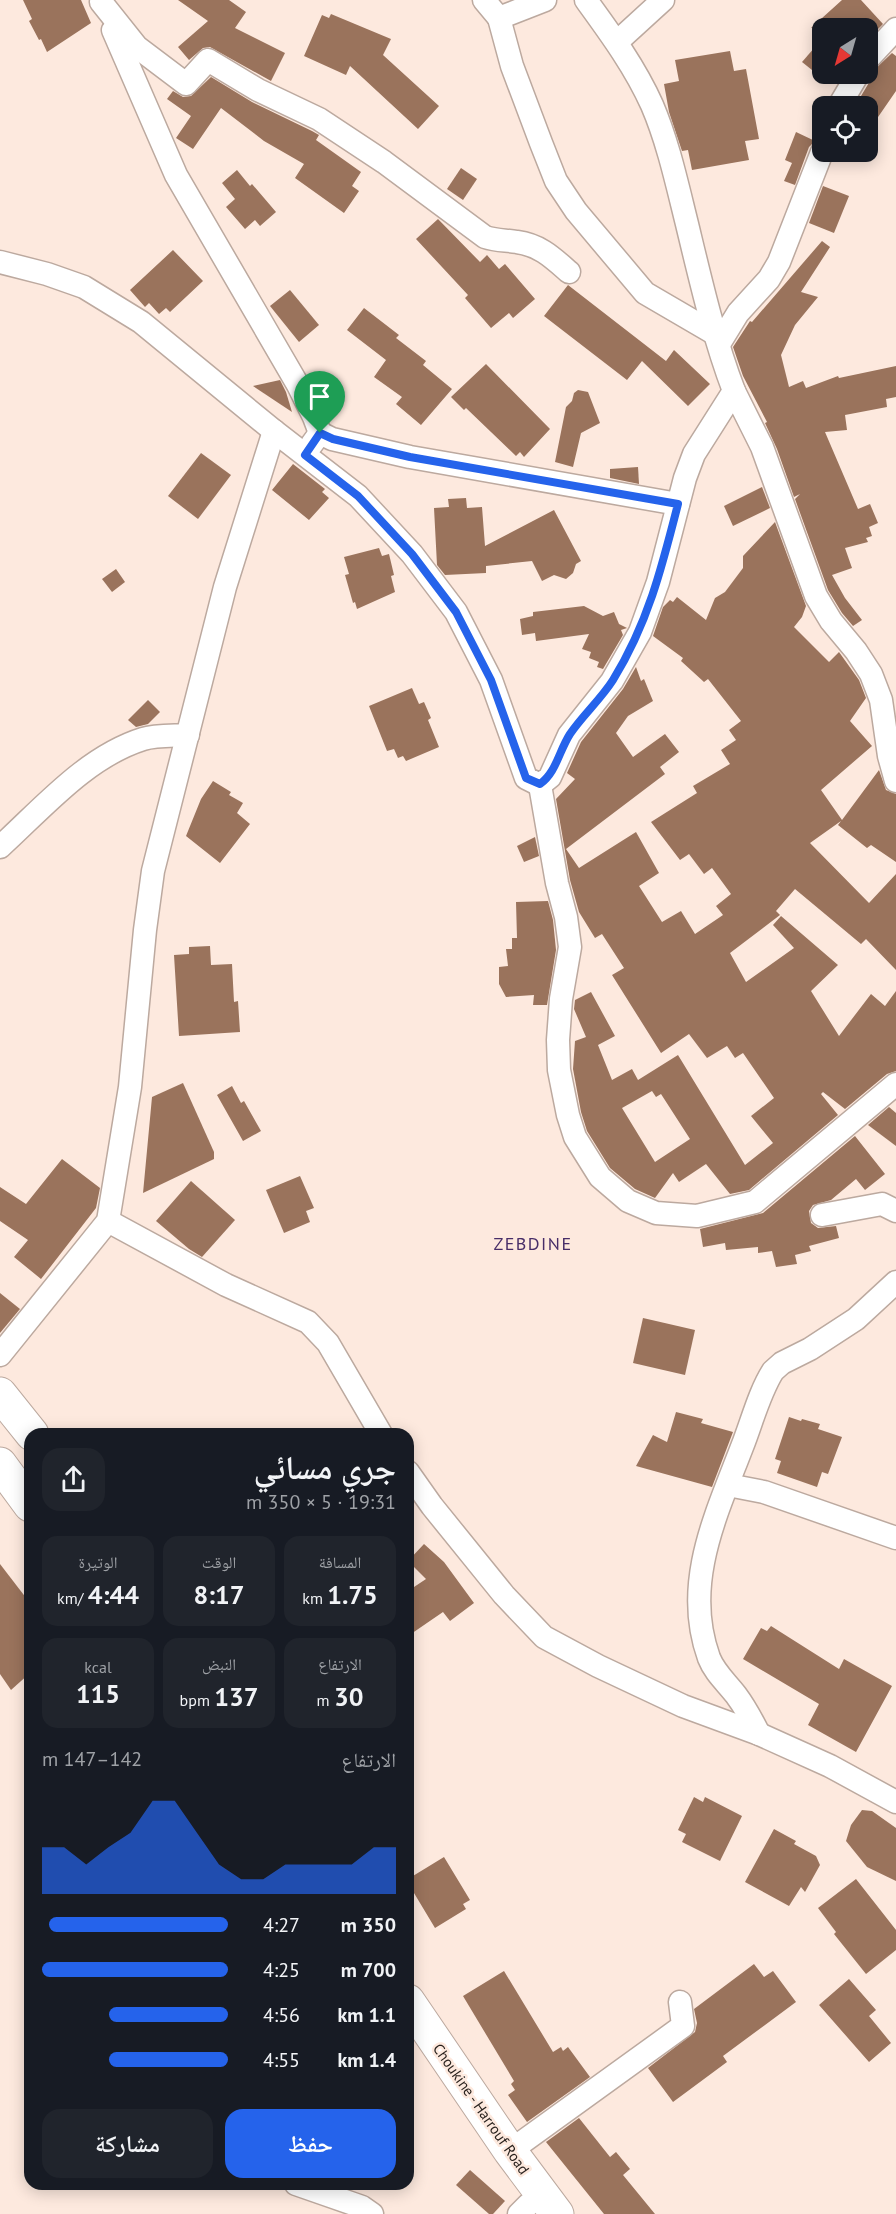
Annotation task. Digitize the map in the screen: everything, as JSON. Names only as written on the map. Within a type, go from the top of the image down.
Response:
[{"type":"main road","points":[[0,1394],[27,1428]]},
{"type":"main road","points":[[0,1464],[24,1498]]},
{"type":"main road","name":"Choukine - Harrouf Road","points":[[414,2010],[510,2151],[535,2212]]},
{"type":"main road","name":"Choukine - Harrouf Road","points":[[414,2045],[535,2212]]},
{"type":"street","points":[[484,0],[499,18],[512,66],[556,181],[576,211],[645,293],[718,340]]},
{"type":"street","points":[[499,18],[545,0]]},
{"type":"street","points":[[586,0],[617,42],[652,105],[674,170],[697,269],[734,391],[762,447],[816,596],[831,621],[856,651],[871,674],[881,700],[896,782]]},
{"type":"street","points":[[617,42],[663,0]]},
{"type":"street","points":[[101,1],[137,47],[186,84],[208,60],[258,90],[319,119],[384,162],[485,237],[497,242],[516,242],[535,246],[550,255],[569,272]]},
{"type":"street","points":[[101,1],[176,175],[298,385],[320,433],[333,439],[410,457],[678,504]]},
{"type":"street","points":[[878,48],[896,29]]},
{"type":"street","points":[[718,340],[769,279],[779,262],[818,162]]},
{"type":"street","points":[[0,262],[47,274],[84,287],[141,322],[274,431],[358,496],[412,554],[456,612],[491,680],[526,778],[540,784]]},
{"type":"street","points":[[540,784],[550,777],[569,735],[612,681],[640,632],[658,582],[678,504],[694,454],[734,391]]},
{"type":"street","points":[[0,1355],[108,1221],[130,1087],[153,872],[225,587],[274,431]]},
{"type":"street","points":[[305,455],[320,433]]},
{"type":"street","points":[[0,847],[70,783],[107,756],[144,739],[188,735]]},
{"type":"street","points":[[540,784],[570,947],[561,999],[558,1040],[559,1070],[568,1114],[575,1137],[600,1177],[628,1201],[656,1213],[697,1216],[754,1202],[896,1084]]},
{"type":"street","points":[[822,1215],[882,1204],[896,1211]]},
{"type":"street","points":[[108,1221],[226,1285],[308,1322],[328,1343],[378,1428]]},
{"type":"street","points":[[759,1734],[749,1714],[717,1674],[703,1634],[698,1603],[699,1578],[704,1551],[773,1371],[782,1363],[810,1349],[856,1319],[896,1282]]},
{"type":"street","points":[[414,1480],[504,1595],[544,1637],[598,1666],[683,1706],[759,1734],[830,1766],[896,1802]]},
{"type":"street","points":[[728,1485],[764,1492],[896,1538]]},
{"type":"street","points":[[510,2151],[683,2026],[680,2002]]},
{"type":"street","points":[[313,2190],[362,2207],[372,2214]]},
{"type":"building","points":[[23,0],[81,0],[91,23],[47,52],[29,21],[32,19]]},
{"type":"building","points":[[178,0],[229,0],[246,12],[235,28],[285,53],[271,81],[210,47],[203,48],[189,60],[178,47],[208,21]]},
{"type":"building","points":[[842,0],[861,0],[878,18],[822,18]]},
{"type":"building","points":[[331,14],[391,39],[383,55],[439,106],[418,129],[350,66],[346,75],[304,56],[322,15],[329,18]]},
{"type":"building","points":[[878,19],[883,24],[878,29]]},
{"type":"building","points":[[812,50],[812,70],[802,62]]},
{"type":"building","points":[[730,51],[734,71],[746,69],[759,139],[745,141],[749,160],[692,170],[688,150],[682,151],[669,112],[664,84],[679,81],[675,60]]},
{"type":"building","points":[[892,53],[896,56],[896,91],[878,117],[878,96],[861,96],[868,84],[878,84],[878,66]]},
{"type":"building","points":[[211,77],[252,102],[319,135],[316,140],[361,172],[352,186],[359,191],[344,213],[295,178],[304,164],[264,141],[221,108],[193,149],[176,138],[191,116],[167,99],[173,91],[183,97],[191,96]]},
{"type":"building","points":[[796,132],[812,140],[795,185],[784,181],[792,163],[785,160]]},
{"type":"building","points":[[461,168],[477,179],[463,200],[447,189]]},
{"type":"building","points":[[237,170],[276,212],[260,226],[255,220],[245,229],[226,207],[235,199],[222,183]]},
{"type":"building","points":[[823,186],[849,196],[834,233],[809,223]]},
{"type":"building","points":[[438,219],[480,262],[487,255],[499,269],[505,264],[535,299],[513,318],[509,313],[491,328],[465,298],[468,295],[416,239]]},
{"type":"building","points":[[822,241],[830,247],[801,292],[818,297],[795,325],[781,355],[789,387],[803,381],[806,388],[838,376],[839,378],[896,366],[896,397],[886,399],[887,407],[845,415],[847,430],[825,432],[858,509],[870,504],[878,523],[869,527],[872,536],[866,538],[868,542],[845,548],[852,568],[832,575],[845,598],[862,620],[853,626],[828,590],[795,499],[800,494],[794,497],[765,423],[767,422],[743,376],[733,347],[750,321],[752,322]]},
{"type":"building","points":[[173,250],[203,281],[170,312],[166,308],[159,314],[149,303],[145,307],[130,290]]},
{"type":"building","points":[[568,285],[666,361],[674,350],[710,384],[688,406],[642,361],[627,380],[544,316]]},
{"type":"building","points":[[290,290],[319,325],[299,342],[270,306]]},
{"type":"building","points":[[364,308],[399,335],[396,338],[426,361],[423,365],[452,389],[421,425],[396,404],[402,397],[374,377],[386,360],[347,330]]},
{"type":"building","points":[[486,364],[550,429],[524,457],[520,452],[516,456],[466,408],[464,410],[451,397]]},
{"type":"building","points":[[280,380],[286,392],[292,412],[253,386]]},
{"type":"building","points":[[578,390],[588,392],[600,423],[581,433],[573,467],[555,462],[566,407]]},
{"type":"building","points":[[201,453],[231,475],[198,519],[168,496]]},
{"type":"building","points":[[293,464],[325,489],[322,492],[329,498],[309,520],[272,490]]},
{"type":"building","points":[[638,467],[639,484],[610,478],[610,469]]},
{"type":"building","points":[[762,487],[770,508],[733,526],[724,506]]},
{"type":"building","points":[[466,498],[467,508],[482,507],[485,546],[554,510],[581,561],[576,564],[573,573],[566,579],[554,575],[542,581],[532,561],[486,566],[486,573],[445,575],[437,565],[434,508],[449,507],[448,499]]},
{"type":"building","points":[[775,522],[806,606],[802,617],[794,627],[829,662],[839,652],[859,680],[866,698],[850,721],[872,746],[821,790],[842,820],[879,770],[886,790],[896,794],[896,862],[871,845],[867,848],[838,825],[841,821],[810,843],[869,903],[896,874],[896,970],[866,939],[861,944],[795,889],[776,911],[780,915],[730,953],[746,982],[794,948],[773,925],[781,916],[838,965],[811,991],[839,1036],[871,994],[885,1006],[896,991],[896,1071],[887,1074],[845,1109],[823,1092],[821,1094],[838,1115],[749,1190],[730,1194],[706,1164],[679,1182],[673,1173],[655,1198],[635,1189],[610,1168],[587,1131],[573,1069],[575,1041],[586,1037],[574,1009],[575,1000],[591,992],[615,1036],[598,1045],[612,1080],[632,1069],[638,1080],[678,1055],[745,1165],[773,1143],[751,1116],[774,1098],[743,1053],[735,1058],[727,1046],[707,1058],[689,1034],[661,1053],[612,975],[624,968],[602,934],[595,938],[579,912],[570,880],[556,799],[575,779],[567,773],[581,742],[623,689],[636,667],[653,701],[628,716],[616,733],[633,757],[665,734],[679,752],[660,767],[665,774],[566,849],[579,868],[636,832],[659,873],[639,886],[662,922],[681,911],[695,934],[723,915],[716,906],[731,894],[712,868],[704,874],[689,854],[680,860],[651,822],[697,793],[693,786],[730,764],[721,750],[736,740],[729,730],[741,721],[708,679],[704,682],[681,661],[683,658],[653,636],[663,607],[677,597],[706,620],[715,598],[725,592],[743,568],[743,556]],"holes":[[[652,1091],[656,1097],[661,1094],[690,1139],[655,1162],[622,1108]]]},
{"type":"building","points":[[379,548],[382,556],[389,554],[395,592],[357,609],[345,575],[349,574],[344,557]]},
{"type":"building","points":[[116,569],[125,582],[112,592],[102,579]]},
{"type":"building","points":[[584,606],[603,616],[614,612],[619,624],[627,628],[621,630],[623,635],[603,669],[597,667],[599,662],[589,658],[591,652],[582,649],[589,634],[536,641],[535,633],[522,635],[520,619],[533,616],[533,612]]},
{"type":"building","points":[[412,688],[419,704],[424,702],[431,718],[428,720],[439,747],[406,761],[403,756],[398,758],[394,749],[387,751],[369,706]]},
{"type":"building","points":[[148,700],[160,712],[148,724],[136,727],[128,720]]},
{"type":"building","points":[[213,781],[231,792],[229,795],[243,803],[237,813],[250,824],[220,863],[186,836],[201,799]]},
{"type":"building","points":[[535,837],[539,856],[524,862],[517,846]]},
{"type":"building","points":[[548,901],[553,920],[556,950],[547,1005],[533,1005],[534,995],[506,997],[499,984],[499,967],[508,966],[506,949],[512,949],[512,938],[517,938],[516,902]]},
{"type":"building","points":[[210,946],[211,965],[232,964],[234,1002],[238,1001],[240,1032],[179,1036],[174,955],[189,954],[189,947]]},
{"type":"building","points":[[183,1083],[214,1152],[214,1159],[143,1193],[152,1097]]},
{"type":"building","points":[[232,1086],[241,1103],[244,1101],[261,1131],[243,1141],[217,1095]]},
{"type":"building","points":[[889,1107],[896,1113],[896,1146],[868,1125]]},
{"type":"building","points":[[855,1136],[885,1174],[865,1190],[856,1179],[831,1200],[813,1205],[809,1211],[811,1223],[818,1228],[836,1226],[839,1238],[809,1246],[811,1251],[795,1255],[797,1264],[776,1267],[772,1251],[758,1253],[758,1247],[726,1250],[725,1243],[703,1247],[700,1229],[763,1213]]},
{"type":"building","points":[[62,1159],[100,1188],[96,1208],[41,1279],[14,1257],[28,1240],[0,1221],[0,1187],[26,1204]]},
{"type":"building","points":[[300,1176],[314,1208],[306,1211],[310,1222],[284,1233],[266,1190]]},
{"type":"building","points":[[191,1181],[235,1220],[202,1257],[156,1221]]},
{"type":"building","points":[[0,1293],[20,1309],[0,1333]]},
{"type":"building","points":[[643,1318],[695,1330],[685,1375],[633,1363]]},
{"type":"building","points":[[676,1412],[703,1419],[701,1423],[733,1432],[712,1487],[636,1466],[653,1435],[667,1442]]},
{"type":"building","points":[[789,1417],[820,1424],[818,1429],[842,1437],[828,1474],[822,1472],[817,1487],[777,1473],[781,1461],[775,1459]]},
{"type":"building","points":[[424,1544],[444,1562],[474,1603],[450,1621],[443,1612],[414,1632],[414,1587],[426,1579],[414,1567],[414,1555]]},
{"type":"building","points":[[0,1564],[24,1595],[24,1678],[11,1690],[0,1674]]},
{"type":"building","points":[[771,1626],[839,1669],[844,1659],[892,1686],[856,1752],[808,1725],[819,1704],[743,1659],[761,1628],[767,1631]]},
{"type":"building","points":[[694,1797],[703,1802],[705,1797],[742,1816],[720,1861],[682,1842],[686,1834],[678,1830]]},
{"type":"building","points":[[862,1810],[872,1811],[896,1828],[896,1881],[867,1867],[846,1841],[851,1825]]},
{"type":"building","points":[[774,1829],[796,1841],[794,1844],[816,1856],[820,1865],[805,1892],[801,1887],[789,1906],[745,1882]]},
{"type":"building","points":[[444,1857],[470,1900],[463,1904],[466,1909],[435,1928],[414,1893],[414,1875]]},
{"type":"building","points":[[856,1879],[896,1930],[896,1950],[866,1974],[834,1934],[836,1932],[818,1908]]},
{"type":"building","points":[[754,1964],[764,1977],[773,1971],[796,2002],[723,2056],[727,2062],[673,2102],[648,2068],[695,2032],[697,2023],[694,2009]]},
{"type":"building","points":[[504,1971],[553,2052],[561,2047],[563,2051],[568,2047],[590,2077],[527,2122],[508,2095],[515,2090],[511,2084],[514,2081],[463,1996]]},
{"type":"building","points":[[849,1979],[876,2010],[869,2016],[891,2043],[869,2062],[819,2005]]},
{"type":"building","points":[[579,2118],[610,2157],[616,2152],[630,2169],[623,2175],[655,2214],[604,2214],[546,2142]]},
{"type":"building","points":[[470,2170],[505,2201],[493,2214],[489,2214],[456,2185]]},
{"type":"district","name":"ZEBDINE","points":[[533,1244]]},
{"type":"route","points":[[320,433],[333,439],[410,457],[678,504],[658,582],[640,632],[612,681],[569,735],[550,777],[540,784],[526,778],[491,680],[456,612],[412,554],[358,496],[305,455],[320,433]]}]
